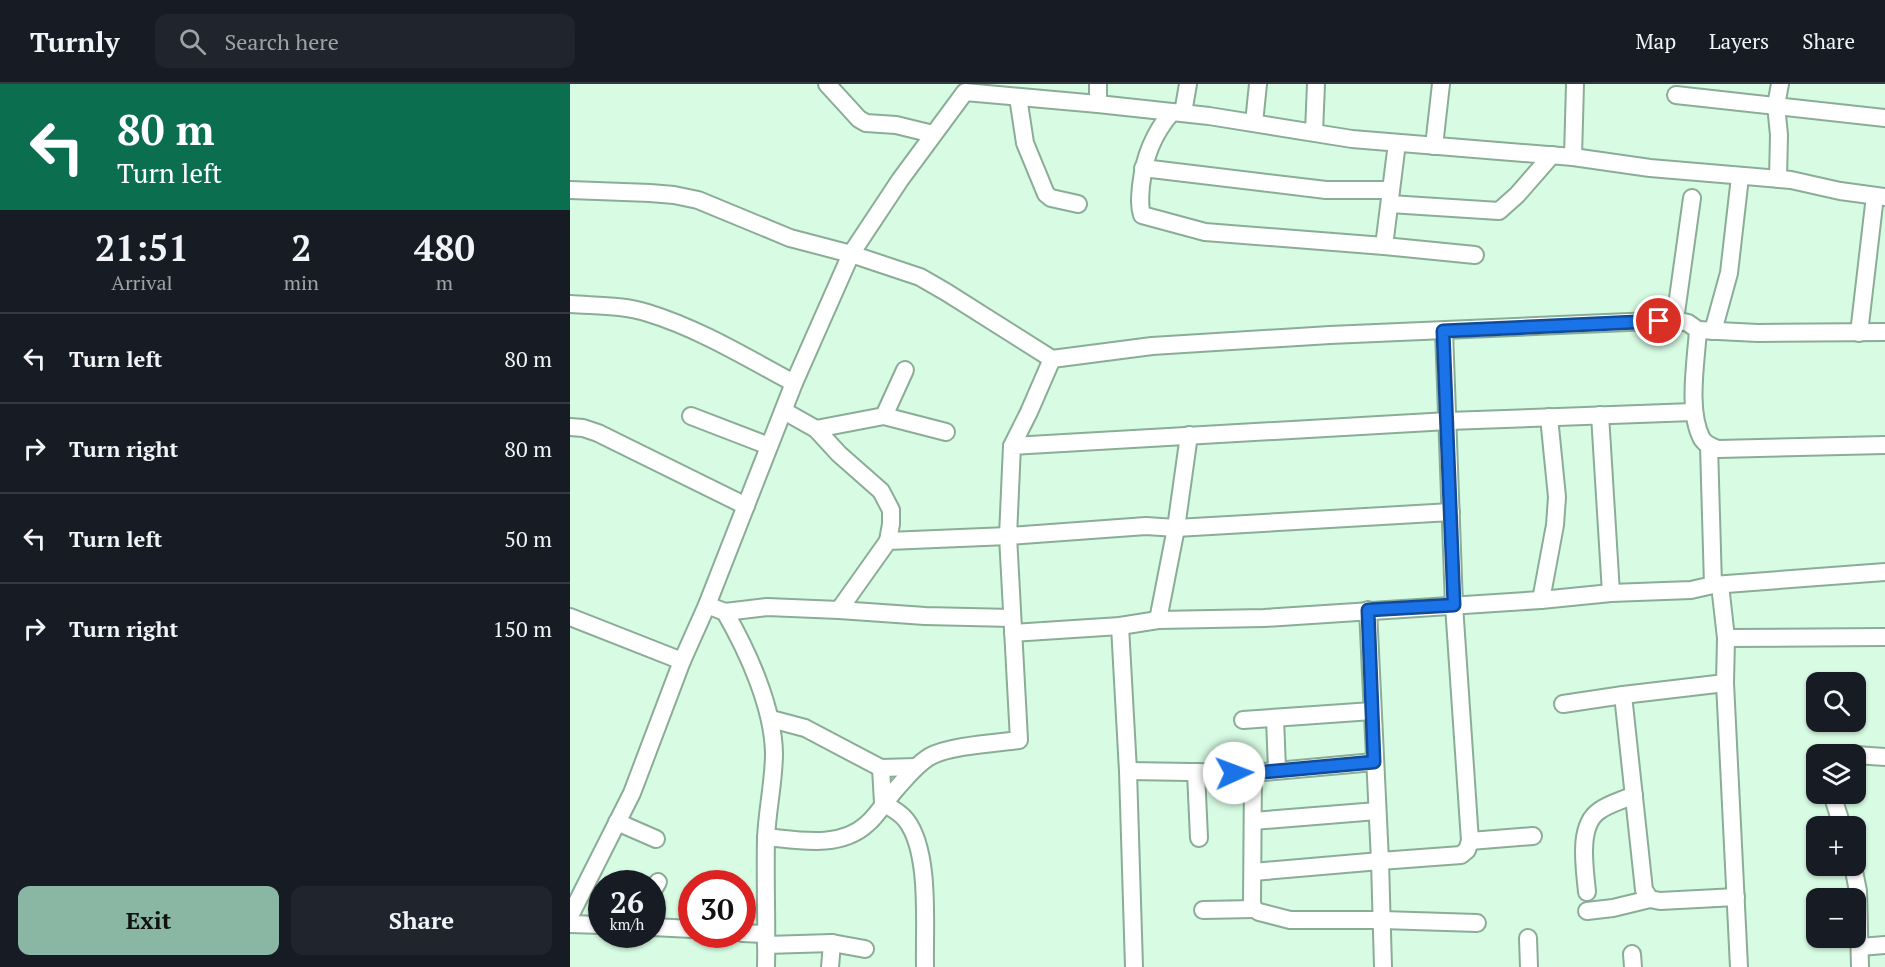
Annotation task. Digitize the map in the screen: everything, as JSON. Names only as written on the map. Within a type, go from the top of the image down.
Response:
[{"type":"street","points":[[827,84],[859,119],[866,123],[896,125],[933,134]]},
{"type":"street","points":[[1098,84],[1098,104]]},
{"type":"street","points":[[1188,84],[1178,113],[1160,126],[1150,145],[1143,168],[1139,205],[1142,215],[1205,232],[1474,255]]},
{"type":"street","points":[[1254,123],[1258,84]]},
{"type":"street","points":[[1314,132],[1316,84]]},
{"type":"street","points":[[1434,146],[1442,84]]},
{"type":"street","points":[[1574,157],[1575,84]]},
{"type":"street","points":[[1778,179],[1779,135],[1776,105],[1780,84]]},
{"type":"street","points":[[570,916],[632,793],[682,661],[707,605],[794,383],[851,254],[965,88],[1018,97],[1178,113],[1332,136],[1574,157],[1650,168],[1791,180],[1840,191],[1880,196],[1858,333]]},
{"type":"street","points":[[1676,94],[1885,118]]},
{"type":"street","points":[[1018,97],[1025,143],[1046,194],[1051,198],[1078,204]]},
{"type":"street","points":[[1384,246],[1397,143]]},
{"type":"street","points":[[1143,168],[1499,212],[1552,155]]},
{"type":"street","points":[[1740,177],[1729,273],[1705,331],[1693,412],[1703,441],[1718,449],[1885,445]]},
{"type":"street","points":[[570,190],[658,194],[698,200],[790,238],[851,254],[920,277],[1052,359],[1152,346],[1675,321],[1688,323],[1705,331],[1885,332]]},
{"type":"street","points":[[1675,321],[1692,198]]},
{"type":"street","points":[[570,304],[647,312],[688,327],[794,383]]},
{"type":"street","points":[[1253,872],[1461,855],[1467,850],[1470,841],[1454,605],[1443,331]]},
{"type":"street","points":[[766,837],[808,842],[844,837],[868,824],[883,803],[916,767],[933,755],[969,746],[1018,740],[1008,536],[1012,446],[1052,359]]},
{"type":"street","points":[[884,416],[905,370]]},
{"type":"street","points":[[784,411],[816,429],[839,454],[881,491],[891,510],[888,541],[839,610]]},
{"type":"street","points":[[1012,446],[1448,421],[1693,412]]},
{"type":"street","points":[[1600,415],[1611,593]]},
{"type":"street","points":[[691,416],[769,446]]},
{"type":"street","points":[[816,429],[884,416],[946,432]]},
{"type":"street","points":[[1541,600],[1555,525],[1557,497],[1548,417]]},
{"type":"street","points":[[570,427],[598,433],[746,506]]},
{"type":"street","points":[[1158,620],[1176,528],[1189,435]]},
{"type":"street","points":[[1709,446],[1716,585],[1726,638],[1725,683],[1739,967]]},
{"type":"street","points":[[888,541],[1008,536],[1146,526],[1176,528],[1450,512]]},
{"type":"street","points":[[707,605],[725,612],[767,608],[839,610],[1013,625],[1120,626],[1158,620],[1264,618],[1541,600],[1611,593],[1691,590],[1716,585],[1885,572]]},
{"type":"street","points":[[1368,610],[1383,967]]},
{"type":"street","points":[[725,612],[746,653],[771,719],[774,753],[766,837],[766,967]]},
{"type":"street","points":[[570,617],[682,661]]},
{"type":"street","points":[[1120,626],[1128,771],[1134,967]]},
{"type":"street","points":[[1726,638],[1885,637]]},
{"type":"street","points":[[1563,704],[1725,683]]},
{"type":"street","points":[[1623,695],[1644,890],[1650,899]]},
{"type":"street","points":[[1243,720],[1372,711]]},
{"type":"street","points":[[1275,718],[1277,770]]},
{"type":"street","points":[[771,719],[805,728],[880,768],[916,767]]},
{"type":"street","points":[[1866,756],[1885,757]]},
{"type":"street","points":[[1128,771],[1253,773],[1374,762]]},
{"type":"street","points":[[880,768],[883,803]]},
{"type":"street","points":[[1196,772],[1199,838]]},
{"type":"street","points":[[1253,773],[1252,903],[1254,909]]},
{"type":"street","points":[[1587,892],[1584,844],[1588,824],[1598,811],[1634,795]]},
{"type":"street","points":[[883,803],[905,818],[917,843],[926,912],[926,967]]},
{"type":"street","points":[[1253,821],[1377,811]]},
{"type":"street","points":[[617,822],[656,839]]},
{"type":"street","points":[[1470,841],[1533,836]]},
{"type":"street","points":[[1587,911],[1613,908],[1650,899],[1660,901],[1736,897]]},
{"type":"street","points":[[1203,910],[1254,909],[1267,916],[1290,920],[1477,923]]},
{"type":"street","points":[[570,924],[588,925]]},
{"type":"street","points":[[756,936],[865,949]]},
{"type":"street","points":[[1528,939],[1529,967]]},
{"type":"street","points":[[830,967],[832,944]]},
{"type":"street","points":[[1866,947],[1885,945]]},
{"type":"street","points":[[1860,948],[1860,967]]},
{"type":"route","points":[[1234,773],[1374,762],[1368,610],[1454,605],[1443,331],[1659,321]]}]
